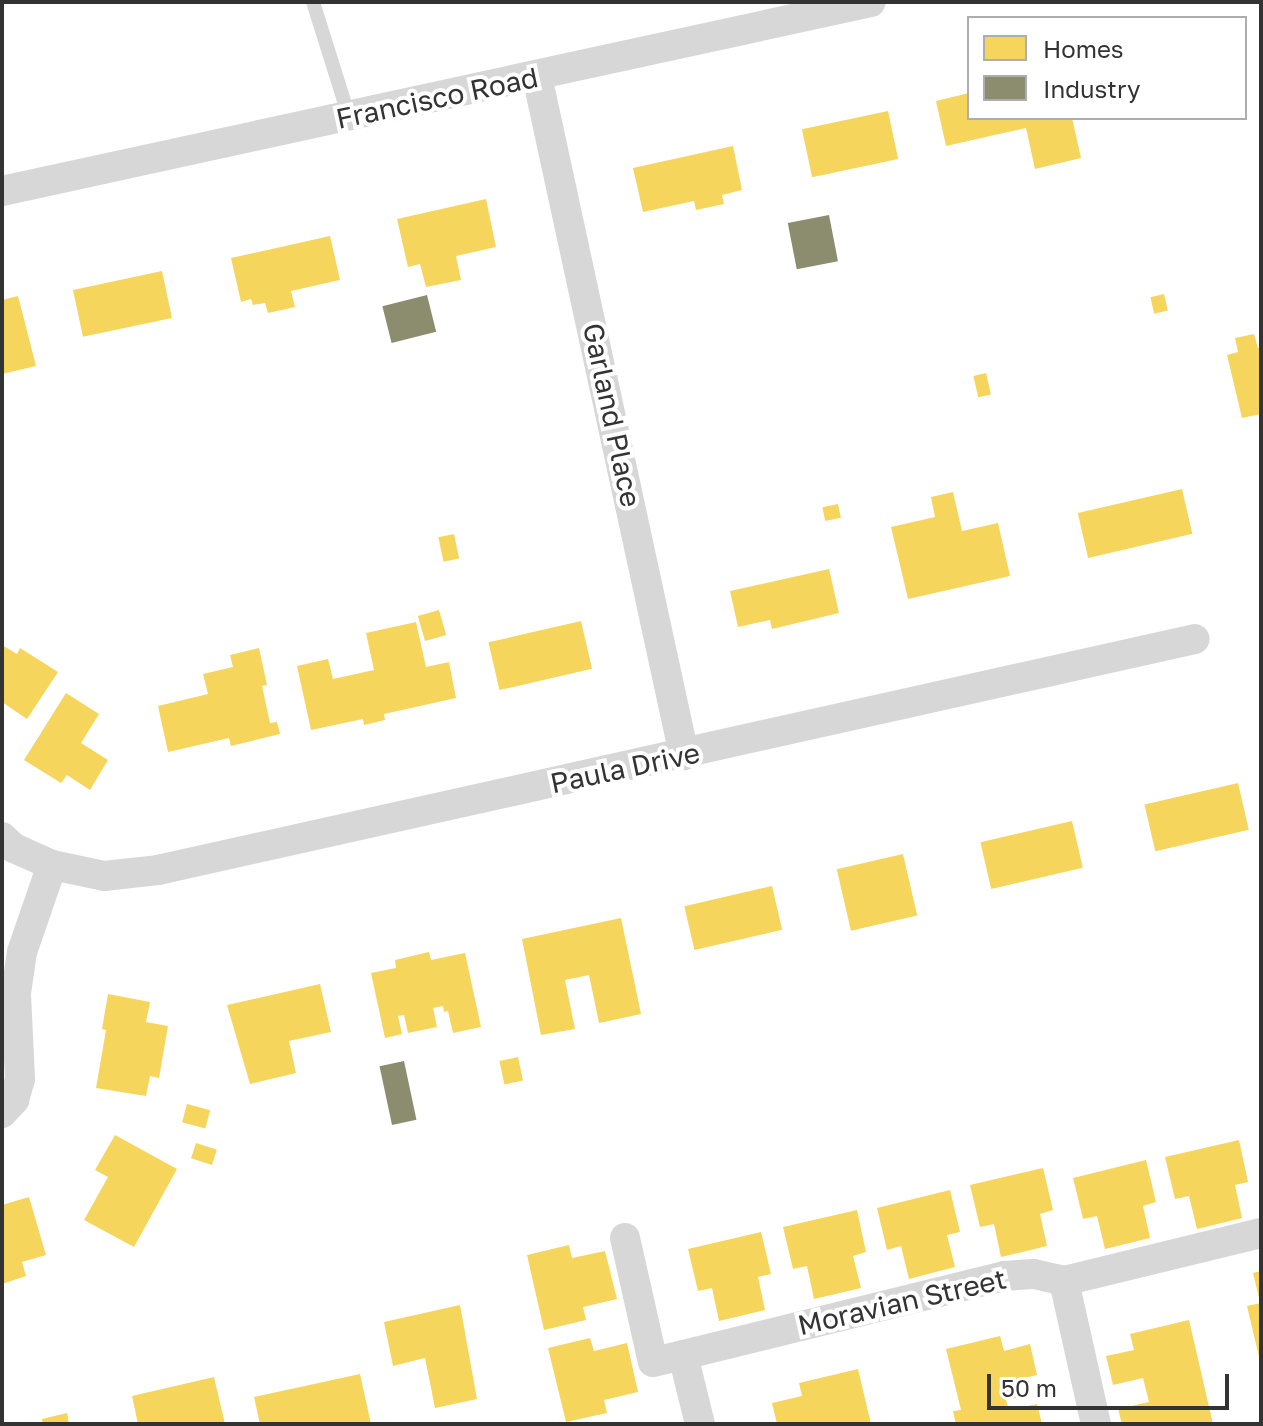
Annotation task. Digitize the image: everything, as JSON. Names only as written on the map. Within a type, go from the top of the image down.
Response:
[{"type":"street","name":"Francisco Road","points":[[2,191],[871,2]]},
{"type":"street","name":"Garland Place","points":[[537,76],[684,755]]},
{"type":"street","name":"Paula Drive","points":[[2,837],[14,848],[52,865],[104,876],[158,870],[1195,639]]},
{"type":"street","points":[[2,1113],[14,1100],[20,1079],[16,993],[22,952],[52,865]]},
{"type":"street","name":"Moravian Street","points":[[625,1238],[653,1362],[1004,1276],[1034,1274],[1064,1281],[1261,1233]]},
{"type":"street","points":[[1064,1281],[1096,1424]]},
{"type":"street","points":[[683,1355],[700,1424]]},
{"type":"lane","points":[[313,2],[349,117]]},
{"type":"building: Homes","points":[[967,93],[967,120],[1072,120],[1081,158],[1035,169],[1026,128],[946,146],[936,101]]},
{"type":"building: Homes","points":[[888,111],[898,159],[812,177],[802,129]]},
{"type":"building: Homes","points":[[733,146],[742,190],[722,195],[724,204],[696,210],[694,201],[643,212],[633,168]]},
{"type":"building: Homes","points":[[486,199],[496,247],[456,256],[461,280],[426,287],[420,264],[408,267],[397,219]]},
{"type":"building: Homes","points":[[330,236],[340,280],[291,291],[295,307],[268,313],[265,303],[253,305],[251,299],[241,302],[231,258]]},
{"type":"building: Homes","points":[[162,271],[172,318],[83,337],[73,290]]},
{"type":"building: Homes","points":[[1164,294],[1168,311],[1154,314],[1150,297]]},
{"type":"building: Homes","points":[[18,296],[36,366],[2,374],[2,300]]},
{"type":"building: Homes","points":[[1254,334],[1258,348],[1261,347],[1261,414],[1242,418],[1227,355],[1238,352],[1235,338]]},
{"type":"building: Homes","points":[[986,373],[991,394],[978,397],[973,376]]},
{"type":"building: Homes","points":[[1182,489],[1192,534],[1088,558],[1078,513]]},
{"type":"building: Homes","points":[[953,492],[962,531],[998,523],[1010,576],[908,599],[891,527],[935,517],[931,497]]},
{"type":"building: Homes","points":[[838,504],[841,518],[825,521],[822,507]]},
{"type":"building: Homes","points":[[454,534],[459,558],[444,562],[438,537]]},
{"type":"building: Homes","points":[[829,569],[839,613],[772,629],[770,620],[738,627],[730,591]]},
{"type":"building: Homes","points":[[439,610],[446,635],[425,641],[418,616]]},
{"type":"building: Homes","points":[[581,621],[592,669],[499,690],[488,642]]},
{"type":"building: Homes","points":[[416,622],[426,667],[449,662],[456,698],[384,714],[385,720],[364,725],[363,719],[311,730],[297,666],[328,659],[333,679],[374,670],[366,633]]},
{"type":"building: Homes","points":[[2,645],[17,654],[20,648],[58,672],[27,719],[2,702]]},
{"type":"building: Homes","points":[[259,648],[267,685],[262,686],[270,723],[277,722],[280,734],[231,746],[229,738],[168,752],[158,706],[208,694],[203,674],[233,667],[230,655]]},
{"type":"building: Homes","points":[[66,693],[99,714],[81,743],[108,760],[90,790],[67,775],[61,783],[24,760]]},
{"type":"building: Homes","points":[[1238,783],[1249,830],[1155,851],[1144,805]]},
{"type":"building: Homes","points":[[1072,821],[1083,868],[991,889],[980,842]]},
{"type":"building: Homes","points":[[903,854],[917,915],[851,931],[837,869]]},
{"type":"building: Homes","points":[[772,886],[782,930],[694,950],[684,906]]},
{"type":"building: Homes","points":[[621,918],[641,1014],[599,1023],[589,975],[565,980],[575,1029],[541,1035],[522,939]]},
{"type":"building: Homes","points":[[429,952],[431,960],[465,953],[481,1027],[453,1033],[448,1011],[444,1012],[443,1006],[433,1008],[437,1027],[408,1033],[404,1015],[398,1016],[402,1034],[385,1038],[371,973],[396,968],[395,960]]},
{"type":"building: Homes","points":[[320,984],[331,1032],[289,1041],[296,1073],[250,1084],[227,1005]]},
{"type":"building: Homes","points":[[108,994],[150,1002],[146,1022],[168,1026],[159,1078],[150,1076],[146,1096],[96,1088],[106,1030],[102,1029]]},
{"type":"building: Homes","points":[[518,1057],[523,1080],[504,1084],[499,1061]]},
{"type":"building: Homes","points":[[187,1104],[210,1110],[205,1129],[182,1122]]},
{"type":"building: Homes","points":[[115,1135],[177,1169],[134,1247],[84,1220],[108,1177],[95,1170]]},
{"type":"building: Homes","points":[[1239,1140],[1248,1182],[1235,1185],[1242,1218],[1197,1229],[1189,1196],[1175,1199],[1165,1157]]},
{"type":"building: Homes","points":[[196,1143],[217,1150],[212,1165],[191,1158]]},
{"type":"building: Homes","points":[[1146,1160],[1156,1202],[1143,1206],[1150,1238],[1105,1249],[1097,1216],[1083,1219],[1073,1178]]},
{"type":"building: Homes","points":[[1043,1168],[1053,1210],[1040,1214],[1047,1246],[1001,1257],[994,1224],[980,1227],[970,1185]]},
{"type":"building: Homes","points":[[950,1190],[960,1232],[947,1235],[955,1267],[909,1279],[901,1246],[887,1250],[877,1208]]},
{"type":"building: Homes","points":[[29,1197],[46,1255],[22,1262],[26,1276],[2,1284],[2,1205]]},
{"type":"building: Homes","points":[[857,1210],[866,1252],[853,1256],[861,1288],[814,1299],[807,1266],[793,1269],[783,1227]]},
{"type":"building: Homes","points":[[761,1232],[771,1274],[758,1277],[765,1310],[719,1321],[712,1288],[698,1291],[688,1249]]},
{"type":"building: Homes","points":[[569,1245],[572,1258],[605,1251],[617,1299],[583,1307],[586,1320],[544,1330],[527,1255]]},
{"type":"building: Homes","points":[[1261,1271],[1261,1302],[1260,1302],[1253,1273]]},
{"type":"building: Homes","points":[[1261,1303],[1261,1361],[1260,1361],[1247,1306]]},
{"type":"building: Homes","points":[[460,1305],[477,1399],[435,1408],[425,1358],[393,1366],[384,1322]]},
{"type":"building: Homes","points":[[1189,1320],[1213,1424],[1122,1424],[1118,1409],[1149,1402],[1143,1378],[1113,1385],[1106,1356],[1134,1350],[1130,1334]]},
{"type":"building: Homes","points":[[1000,1336],[1004,1351],[1030,1344],[1037,1375],[1012,1381],[1016,1398],[1006,1400],[1009,1410],[1037,1404],[1042,1424],[956,1424],[953,1411],[961,1410],[946,1349]]},
{"type":"building: Homes","points":[[590,1338],[594,1351],[627,1343],[638,1392],[604,1400],[607,1413],[566,1422],[548,1348]]},
{"type":"building: Homes","points":[[858,1369],[871,1424],[777,1424],[772,1403],[802,1396],[799,1383]]},
{"type":"building: Homes","points":[[360,1374],[371,1424],[260,1424],[254,1397]]},
{"type":"building: Homes","points":[[214,1377],[225,1424],[138,1424],[132,1396]]},
{"type":"building: Homes","points":[[67,1413],[69,1424],[43,1424],[42,1419]]},
{"type":"building: Industry","points":[[829,215],[838,261],[797,269],[788,223]]},
{"type":"building: Industry","points":[[427,295],[436,332],[392,343],[382,306]]},
{"type":"building: Industry","points":[[404,1061],[416,1120],[392,1125],[380,1066]]}]
